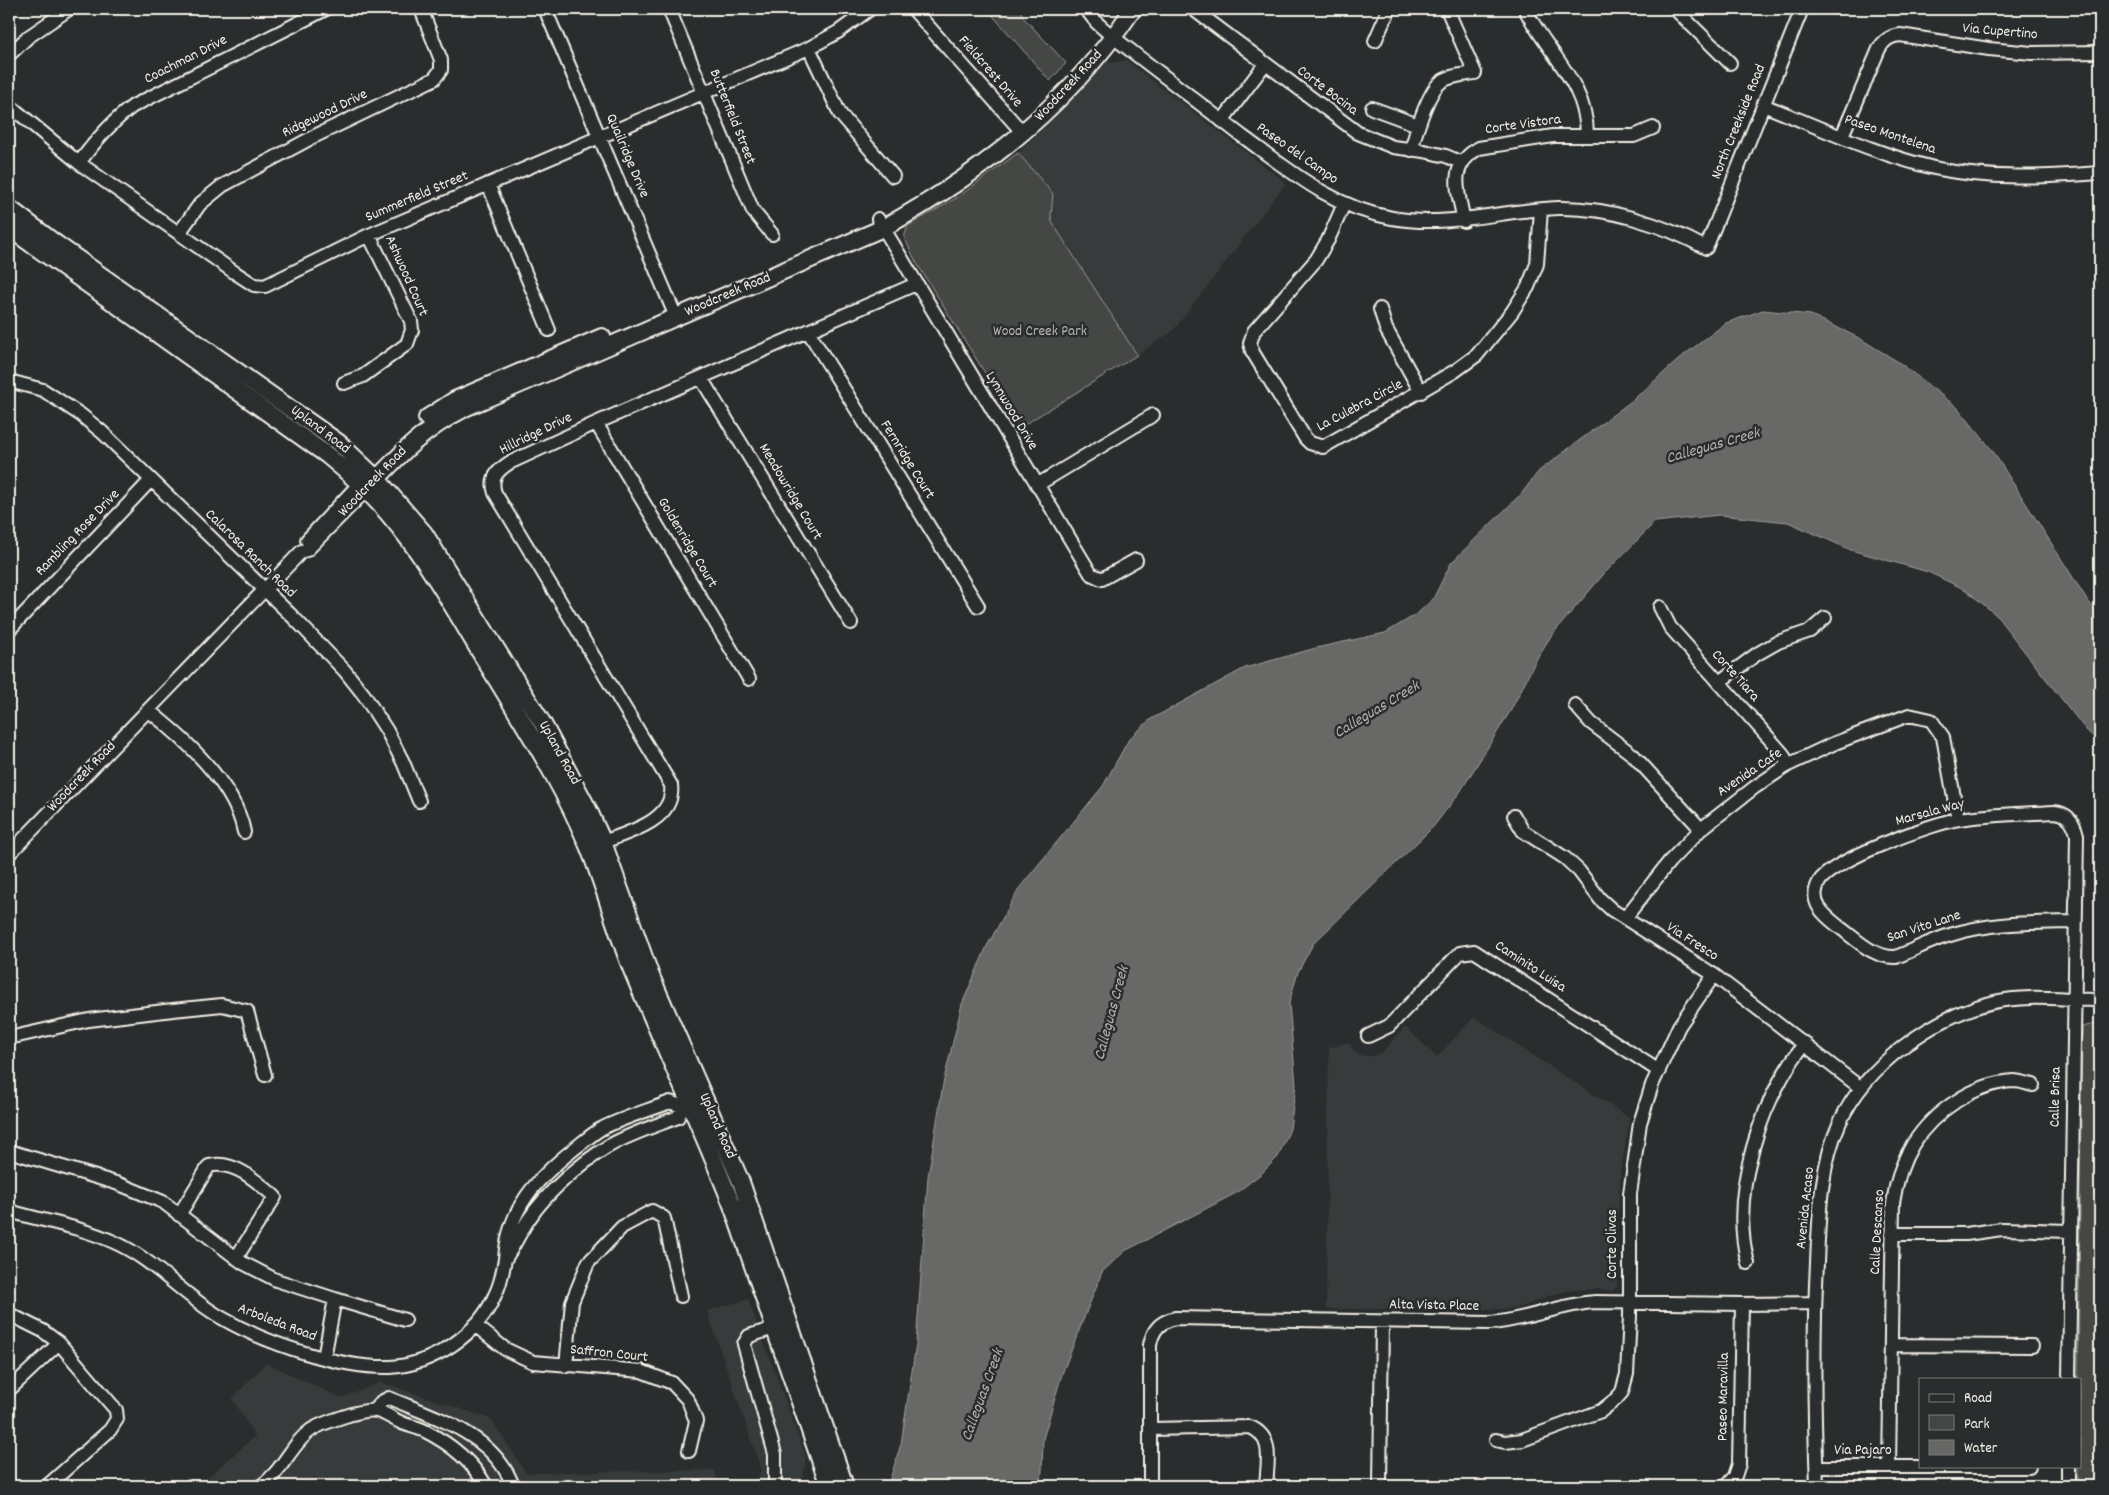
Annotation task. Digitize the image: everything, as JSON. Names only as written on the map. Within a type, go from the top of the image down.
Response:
[{"type":"main road","name":"Woodcreek Road","points":[[1109,34],[1121,9]]},
{"type":"main road","name":"Woodcreek Road","points":[[368,481],[409,445],[446,418],[486,398],[674,312],[880,224],[944,193],[1070,88],[1109,34],[1133,9]]},
{"type":"main road","name":"Upland Road","points":[[9,208],[13,229],[339,443],[368,481],[424,533],[447,568],[556,746],[588,809],[596,845],[741,1182],[829,1486]]},
{"type":"main road","name":"Upland Road","points":[[782,1326],[845,1486]]},
{"type":"street","points":[[9,55],[28,38],[70,9]]},
{"type":"street","name":"Coachman Drive","points":[[79,163],[96,139],[118,117],[133,106],[326,9]]},
{"type":"street","name":"Ridgewood Drive","points":[[179,233],[200,204],[222,186],[315,136],[434,79],[441,70],[441,60],[421,9]]},
{"type":"street","name":"Quailridge Drive","points":[[546,9],[674,312]]},
{"type":"street","name":"Butterfield Street","points":[[669,9],[753,211],[772,234]]},
{"type":"street","name":"Summerfield Street","points":[[9,105],[79,163],[254,285],[264,286],[369,235],[809,48],[838,32],[870,9]]},
{"type":"street","name":"Fieldcrest Drive","points":[[913,9],[1020,130]]},
{"type":"street","name":"Paseo del Campo","points":[[1086,9],[1109,34],[1222,121],[1309,185],[1344,204],[1370,213],[1410,221],[1427,222],[1464,221],[1559,208],[1616,215],[1653,225],[1706,248]]},
{"type":"street","name":"Corte Bocina","points":[[1193,9],[1358,134],[1393,148],[1446,156],[1460,162]]},
{"type":"street","points":[[1374,41],[1389,9]]},
{"type":"street","points":[[1411,150],[1418,125],[1436,86],[1442,81],[1453,77],[1475,73],[1447,9]]},
{"type":"street","points":[[1526,9],[1576,87],[1584,106],[1587,135]]},
{"type":"street","points":[[1675,9],[1730,63]]},
{"type":"street","name":"North Creekside Road","points":[[1706,248],[1802,9]]},
{"type":"street","name":"Via Cupertino","points":[[1842,136],[1879,49],[1887,38],[1893,36],[1900,35],[1989,49],[2032,52],[2100,52]]},
{"type":"street","points":[[809,48],[840,114],[893,176]]},
{"type":"street","points":[[1222,121],[1265,64]]},
{"type":"street","name":"Paseo Montelena","points":[[1763,105],[1895,157],[1936,168],[1983,175],[2053,176],[2100,173]]},
{"type":"street","points":[[1372,108],[1418,125]]},
{"type":"street","name":"Corte Vistora","points":[[1460,162],[1478,148],[1553,136],[1634,136],[1654,128]]},
{"type":"street","points":[[1460,162],[1458,184],[1464,221]]},
{"type":"street","points":[[488,184],[549,330]]},
{"type":"street","name":"La Culebra Circle","points":[[1344,204],[1328,240],[1316,260],[1254,331],[1250,343],[1252,351],[1304,438],[1318,446],[1329,445],[1421,392],[1477,355],[1528,287],[1537,264],[1542,210]]},
{"type":"street","name":"Lynnwood Drive","points":[[880,224],[1091,574],[1102,579],[1108,578],[1136,560]]},
{"type":"street","name":"Ashwood Court","points":[[344,383],[363,376],[393,353],[402,349],[407,344],[412,330],[411,321],[369,235]]},
{"type":"street","name":"Hillridge Drive","points":[[596,845],[641,827],[663,812],[672,796],[671,785],[495,493],[493,481],[498,471],[596,423],[916,284]]},
{"type":"street","points":[[1380,309],[1386,329],[1421,392]]},
{"type":"street","name":"Fernridge Court","points":[[808,331],[978,606]]},
{"type":"street","name":"Meadowridge Court","points":[[702,378],[851,623]]},
{"type":"street","name":"Calarosa Ranch Road","points":[[9,381],[43,390],[54,396],[102,432],[150,481],[322,646],[364,695],[387,731],[403,762],[419,801]]},
{"type":"street","points":[[1037,485],[1153,416]]},
{"type":"street","name":"Goldenridge Court","points":[[596,423],[749,679]]},
{"type":"street","name":"Rambling Rose Drive","points":[[9,630],[150,481]]},
{"type":"street","name":"Woodcreek Road","points":[[9,854],[302,551],[307,550],[368,481]]},
{"type":"street","name":"Corte Tiara","points":[[1660,607],[1670,627],[1783,754],[1788,765]]},
{"type":"street","points":[[1719,682],[1757,654],[1778,642],[1810,631],[1825,618]]},
{"type":"street","points":[[1575,705],[1591,723],[1634,755],[1702,829]]},
{"type":"street","points":[[148,710],[177,735],[220,780],[235,803],[244,832]]},
{"type":"street","name":"Avenida Cafe","points":[[1625,918],[1669,862],[1702,829],[1755,787],[1788,765],[1835,743],[1909,715],[1931,720],[1943,737],[1958,819]]},
{"type":"street","name":"Marsala Way","points":[[1816,890],[1819,882],[1828,872],[1866,851],[1897,838],[1958,819],[2054,812],[2061,812],[2069,817]]},
{"type":"street","name":"Via Fresco","points":[[1514,816],[1524,831],[1565,858],[1579,871],[1600,899],[1612,910],[1714,976],[1805,1043],[1861,1088]]},
{"type":"street","name":"Calle Brisa","points":[[2069,817],[2075,825],[2077,835],[2069,1378]]},
{"type":"street","name":"San Vito Lane","points":[[1816,890],[1817,904],[1825,916],[1872,951],[1888,958],[1896,957],[1948,935],[1976,928],[2023,922],[2075,922]]},
{"type":"street","name":"Caminito Luisa","points":[[1368,1036],[1389,1026],[1460,953],[1474,952],[1659,1071]]},
{"type":"street","name":"Corte Olivas","points":[[1496,1440],[1505,1442],[1522,1440],[1601,1411],[1616,1400],[1626,1383],[1630,1302],[1629,1225],[1632,1168],[1640,1123],[1659,1071],[1679,1026],[1714,976]]},
{"type":"street","name":"Avenida Acaso","points":[[1818,1486],[1815,1303],[1819,1209],[1828,1156],[1840,1123],[1861,1088],[1906,1044],[1950,1017],[1997,1002],[2026,998],[2100,1000]]},
{"type":"street","points":[[9,1038],[89,1020],[222,1005],[247,1011],[265,1075]]},
{"type":"street","points":[[1748,1263],[1743,1237],[1744,1206],[1746,1182],[1752,1152],[1773,1093],[1789,1064],[1805,1043]]},
{"type":"street","name":"Calle Descanso","points":[[1889,1467],[1893,1202],[1899,1175],[1913,1144],[1924,1130],[1948,1108],[1975,1092],[1995,1084],[2016,1081],[2033,1085]]},
{"type":"street","name":"Arboleda Road","points":[[9,1211],[114,1242],[159,1270],[199,1304],[223,1319],[257,1336],[324,1358],[368,1366],[392,1367],[421,1362],[444,1350],[482,1319],[495,1296],[502,1276],[506,1239],[516,1211],[532,1188],[554,1165],[599,1130],[670,1102],[682,1107],[678,1117],[607,1147],[568,1178],[547,1197],[529,1220],[517,1243],[505,1259]]},
{"type":"street","points":[[9,1151],[119,1184],[163,1202],[236,1258],[276,1280],[405,1320]]},
{"type":"street","points":[[179,1215],[209,1166],[216,1164],[230,1167],[257,1181],[275,1197],[236,1258]]},
{"type":"street","points":[[566,1366],[572,1302],[588,1263],[622,1227],[652,1211],[664,1218],[681,1296]]},
{"type":"street","points":[[1892,1234],[1966,1234],[2002,1229],[2070,1230]]},
{"type":"street","points":[[324,1358],[335,1299]]},
{"type":"street","name":"Alta Vista Place","points":[[1151,1429],[1150,1345],[1154,1332],[1164,1321],[1175,1318],[1502,1323],[1524,1319],[1579,1303],[1815,1303]]},
{"type":"street","name":"Paseo Maravilla","points":[[1726,1486],[1735,1476],[1739,1464],[1742,1304]]},
{"type":"street","points":[[9,1314],[43,1331],[59,1343],[114,1406],[117,1415],[110,1430],[47,1486]]},
{"type":"street","points":[[1380,1486],[1382,1322]]},
{"type":"street","name":"Saffron Court","points":[[475,1325],[505,1349],[533,1362],[641,1371],[672,1383],[688,1400],[696,1421],[689,1451]]},
{"type":"street","points":[[775,1486],[775,1454],[744,1344],[749,1336],[782,1326]]},
{"type":"street","points":[[9,1390],[59,1343]]},
{"type":"street","points":[[1892,1345],[2032,1346]]},
{"type":"street","points":[[376,1410],[381,1402],[389,1398],[453,1425],[486,1446],[500,1460],[514,1486]]},
{"type":"street","points":[[261,1486],[276,1473],[312,1430],[328,1422],[376,1410],[424,1431],[448,1444],[476,1468],[486,1486]]},
{"type":"street","points":[[1150,1486],[1151,1429],[1250,1427],[1258,1430],[1265,1436],[1267,1443],[1266,1486]]},
{"type":"street","name":"Via Pajaro","points":[[1817,1467],[1919,1467]]},
{"type":"street","points":[[2068,1468],[2068,1486]]},
{"type":"shaded area","points":[[1107,60],[1110,63],[1126,60],[1286,183],[1173,331],[1137,355],[1052,222],[1053,194],[1018,153]]},
{"type":"shaded area","points":[[1474,1017],[1630,1118],[1621,1169],[1617,1286],[1612,1291],[1598,1289],[1573,1290],[1550,1295],[1525,1306],[1506,1309],[1326,1309],[1329,1048],[1349,1042],[1353,1050],[1362,1056],[1372,1056],[1382,1052],[1405,1027],[1437,1057]]},
{"type":"shaded area","points":[[748,1299],[806,1457],[801,1486],[757,1486],[761,1468],[707,1311]]},
{"type":"shaded area","points":[[266,1363],[341,1398],[381,1382],[491,1419],[526,1473],[715,1470],[718,1486],[198,1486],[255,1436],[232,1399]]},
{"type":"green space","points":[[987,9],[1020,9],[1023,17],[1066,63],[1050,81]]},
{"type":"green space","name":"Wood Creek Park","points":[[1018,153],[1053,194],[1052,222],[1137,355],[1019,428],[916,262],[904,237],[908,226],[958,197]]},
{"type":"green space","points":[[2099,1011],[2100,1486],[2077,1486],[2077,1468],[2082,1468],[2082,1378],[2078,1378],[2082,1027],[2095,1024]]},
{"type":"water","name":"Calleguas Creek","points":[[1763,310],[1811,315],[1859,338],[1900,363],[1958,408],[1992,450],[2088,601],[2100,616],[2100,743],[2086,730],[1995,614],[1966,590],[1928,572],[1851,550],[1788,522],[1719,515],[1655,522],[1603,575],[1551,636],[1537,658],[1511,710],[1460,792],[1433,827],[1313,944],[1298,972],[1289,1003],[1296,1085],[1290,1129],[1278,1157],[1262,1173],[1236,1193],[1125,1251],[1102,1272],[1062,1374],[1043,1439],[1042,1472],[1038,1486],[888,1486],[901,1444],[916,1344],[928,1177],[943,1084],[962,1004],[987,946],[1020,887],[1103,786],[1129,739],[1151,719],[1245,668],[1316,648],[1385,633],[1417,614],[1433,599],[1451,563],[1522,493],[1539,471],[1634,399],[1684,355],[1726,323]]}]
